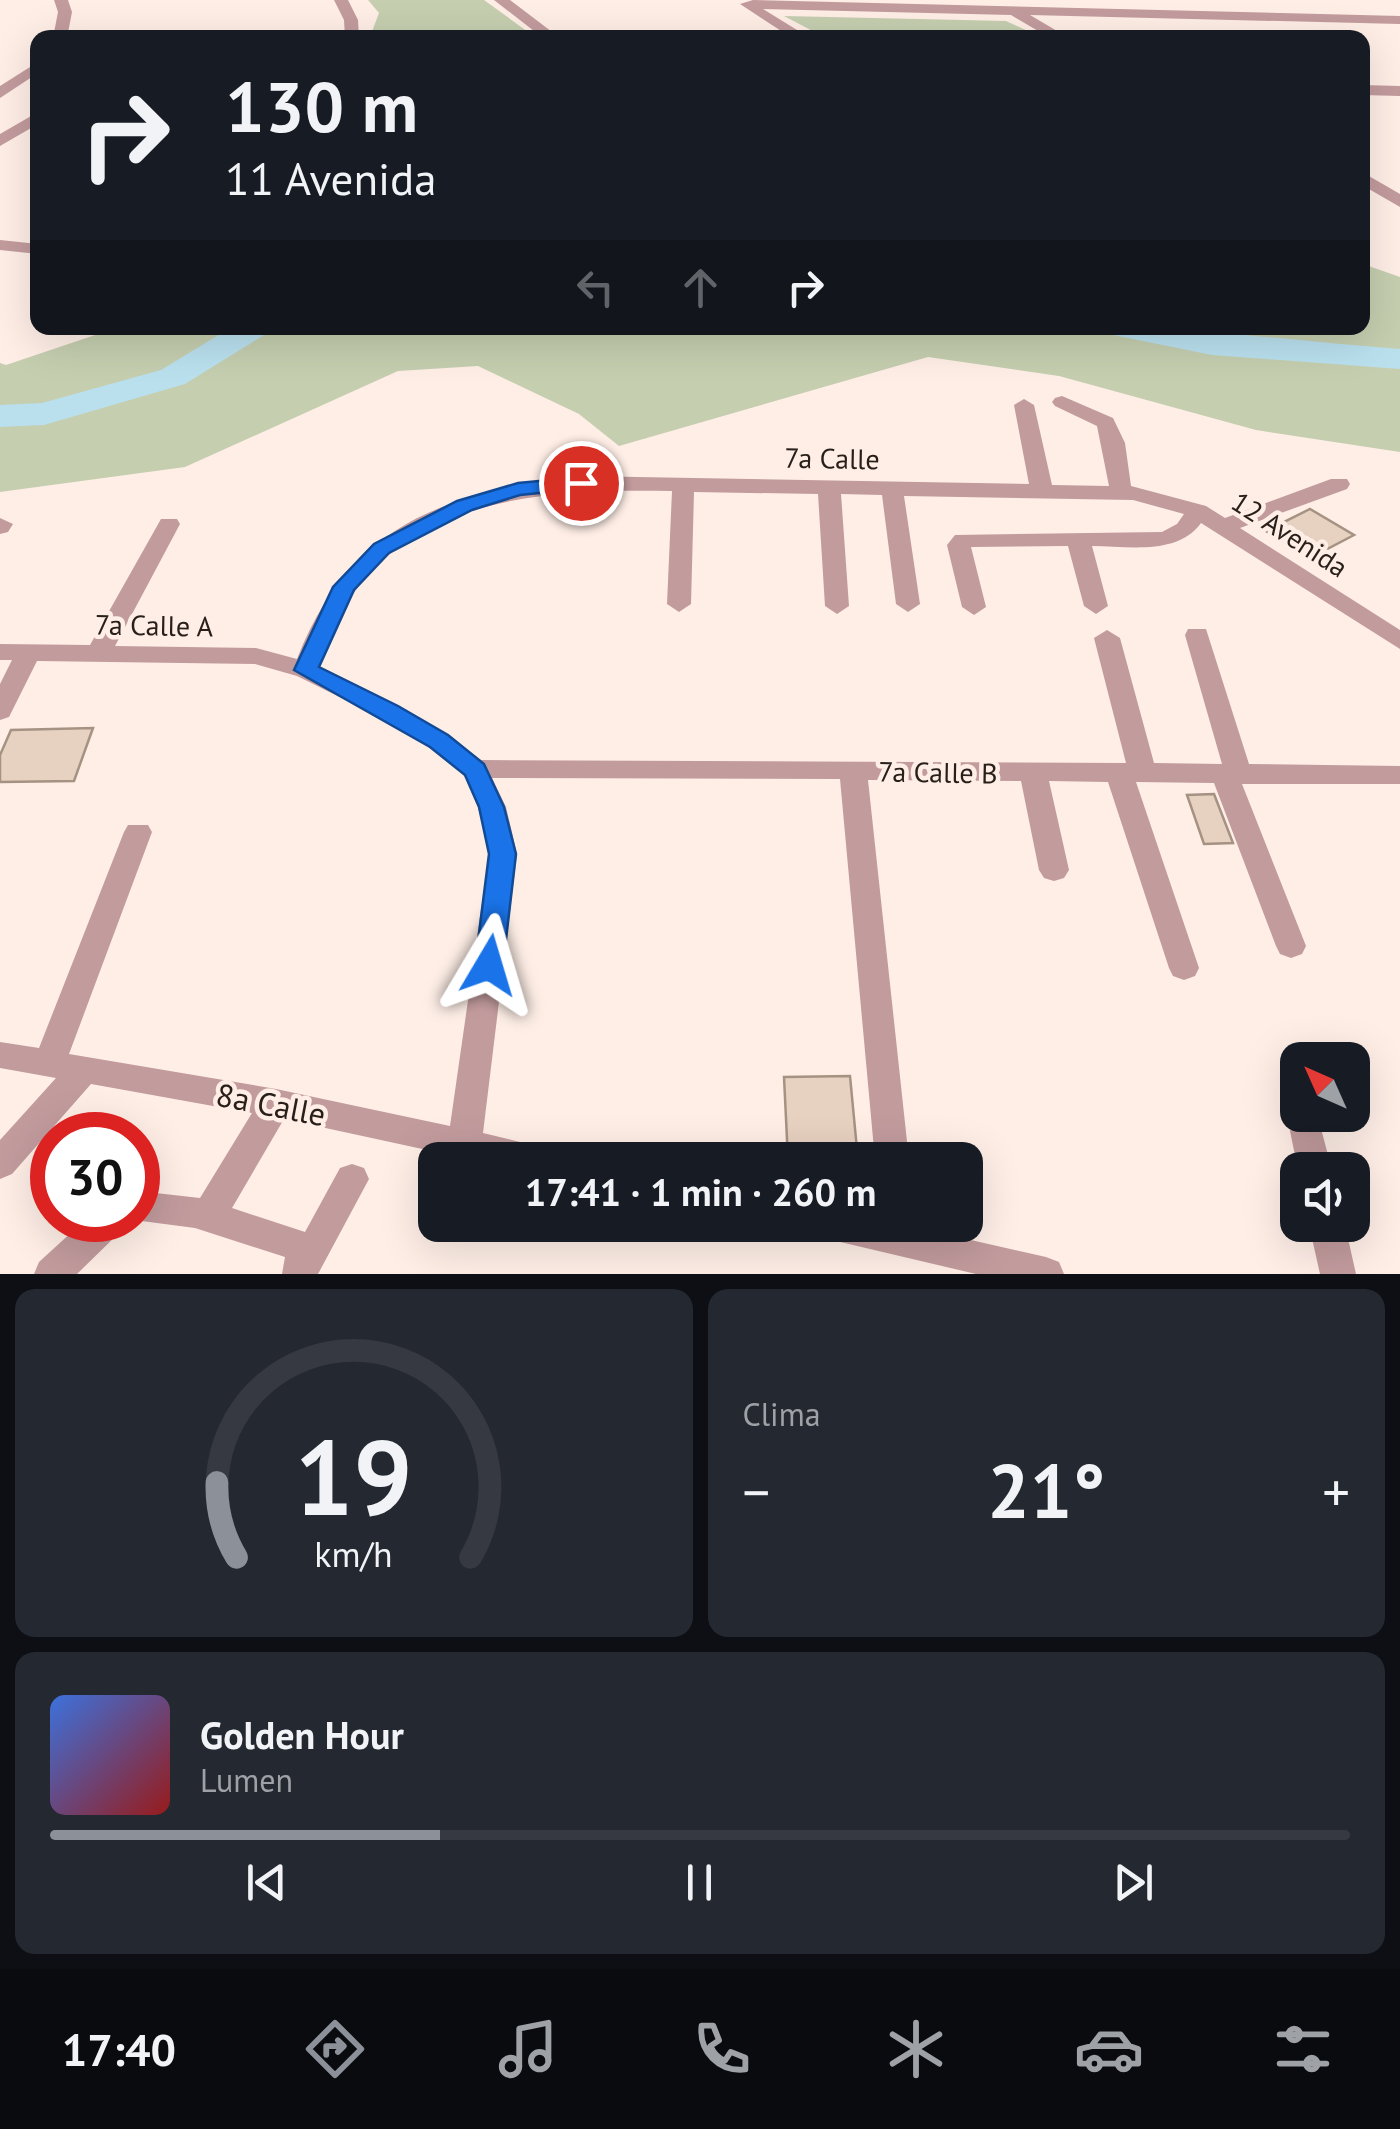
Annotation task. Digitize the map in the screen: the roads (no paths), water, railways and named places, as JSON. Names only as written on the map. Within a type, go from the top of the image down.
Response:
[{"type":"street","points":[[61,0],[66,12],[62,30]]},
{"type":"street","points":[[341,0],[352,20],[352,30]]},
{"type":"street","points":[[501,0],[543,30]]},
{"type":"street","points":[[743,2],[1016,12],[1163,7],[1400,20]]},
{"type":"street","points":[[743,2],[790,30]]},
{"type":"street","points":[[1016,12],[1048,30]]},
{"type":"street","points":[[0,97],[30,73]]},
{"type":"street","points":[[1370,90],[1400,90]]},
{"type":"street","points":[[0,97],[30,102]]},
{"type":"street","points":[[0,141],[30,122]]},
{"type":"street","points":[[1370,183],[1392,198]]},
{"type":"street","points":[[0,245],[30,248]]},
{"type":"street","points":[[1062,402],[1106,422],[1114,443],[1121,493]]},
{"type":"street","points":[[1024,404],[1042,492]]},
{"type":"street","name":"7a Calle","points":[[306,670],[344,587],[381,548],[465,505],[518,489],[581,483],[1121,493],[1198,512]]},
{"type":"street","points":[[1224,526],[1338,484]]},
{"type":"street","points":[[678,604],[682,485]]},
{"type":"street","points":[[829,488],[837,606]]},
{"type":"street","points":[[892,489],[908,604]]},
{"type":"street","points":[[974,607],[959,545],[963,540],[1167,539],[1184,529],[1198,512]]},
{"type":"street","name":"12 Avenida","points":[[1198,512],[1400,641]]},
{"type":"street","points":[[98,654],[168,524]]},
{"type":"street","points":[[1078,539],[1096,606]]},
{"type":"street","points":[[1197,635],[1232,775],[1290,946]]},
{"type":"street","points":[[1106,638],[1131,774],[1184,968]]},
{"type":"street","name":"7a Calle A","points":[[0,652],[256,656],[306,670],[389,711],[439,741],[476,770]]},
{"type":"street","points":[[0,711],[28,653]]},
{"type":"street","name":"7a Calle B","points":[[476,770],[529,767],[1400,775]]},
{"type":"street","points":[[464,1142],[502,854],[492,807],[476,770]]},
{"type":"street","points":[[854,770],[890,1142]]},
{"type":"street","points":[[1034,773],[1054,870]]},
{"type":"street","points":[[50,1062],[138,832]]},
{"type":"street","name":"8a Calle","points":[[0,1055],[276,1103],[459,1142]]},
{"type":"street","points":[[0,1164],[84,1069]]},
{"type":"street","points":[[208,1217],[276,1103]]},
{"type":"street","points":[[304,1263],[352,1180]]},
{"type":"street","points":[[160,1206],[296,1245],[304,1263]]},
{"type":"street","points":[[52,1274],[86,1242]]},
{"type":"street","points":[[933,1242],[1046,1274]]},
{"type":"street","points":[[1331,1242],[1338,1274]]},
{"type":"waterway","points":[[0,416],[44,414],[173,377],[241,335]]},
{"type":"waterway","points":[[1161,335],[1212,345],[1400,359]]}]
